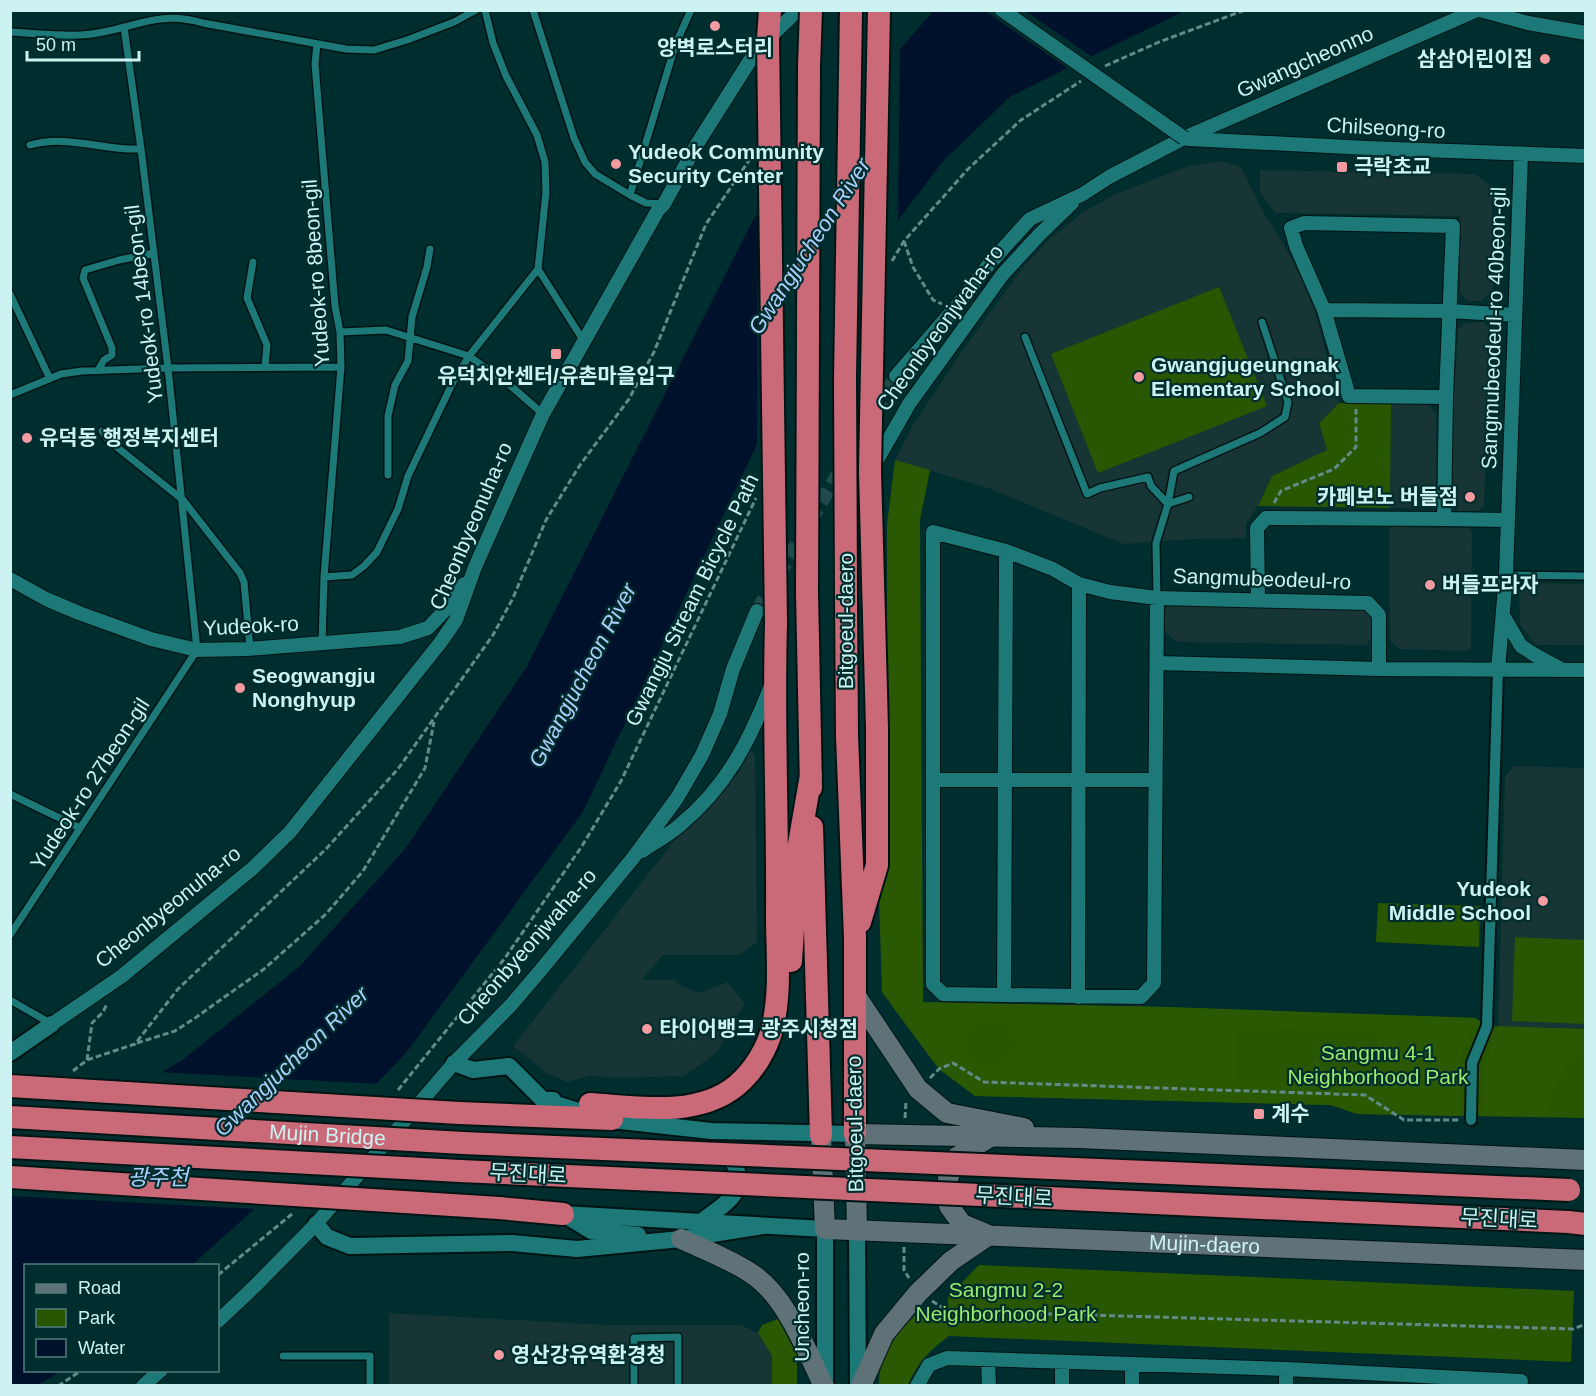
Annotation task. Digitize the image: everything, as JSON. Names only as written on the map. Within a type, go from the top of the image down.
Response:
[{"type":"highway","points":[[10,1086],[459,1113],[597,1112],[698,1104],[716,1098],[736,1086],[754,1067],[767,1045],[777,1000],[778,866],[774,675],[776,624],[768,39],[770,10]]},
{"type":"highway","name":"Bitgoeul-daero","points":[[812,10],[809,66],[807,592],[821,1135]]},
{"type":"highway","name":"Bitgoeul-daero","points":[[851,10],[845,379],[847,736],[855,938],[855,1134]]},
{"type":"highway","points":[[855,938],[877,865],[877,729],[870,471],[879,10]]},
{"type":"highway","points":[[597,1112],[655,1120],[705,1114],[741,1095],[759,1078],[772,1059],[783,1033],[789,1004],[798,850],[811,775]]},
{"type":"highway","name":"Mujin Bridge","points":[[10,1117],[464,1143]]},
{"type":"highway","name":"무진대로","points":[[464,1143],[1577,1190]]},
{"type":"highway","name":"Mujin Bridge","points":[[10,1147],[460,1171]]},
{"type":"highway","name":"무진대로","points":[[460,1171],[1577,1223]]},
{"type":"highway","points":[[10,1177],[563,1214]]},
{"type":"main road","points":[[854,993],[918,1089],[947,1113],[1079,1138]]},
{"type":"main road","name":"Bitgoeul-daero","points":[[855,1134],[857,1231]]},
{"type":"main road","points":[[855,1134],[1079,1138],[1586,1160]]},
{"type":"main road","name":"Bitgoeul-daero","points":[[821,1135],[825,1229]]},
{"type":"main road","points":[[989,1235],[962,1224],[949,1206],[948,1179],[955,1158],[992,1136]]},
{"type":"main road","name":"Mujin-daero","points":[[825,1229],[1586,1260]]},
{"type":"main road","points":[[859,1386],[884,1334],[918,1293],[951,1261],[989,1235]]},
{"type":"main road","points":[[681,1239],[714,1253],[753,1275],[776,1296],[825,1386]]},
{"type":"street","name":"Cheonbyeonuha-ro","points":[[10,1053],[122,976],[253,868],[290,832],[446,635],[463,605],[475,567],[543,414],[657,210],[664,204],[697,144],[749,62],[768,39],[798,10]]},
{"type":"street","points":[[1002,10],[1184,138]]},
{"type":"street","points":[[1478,10],[1586,33]]},
{"type":"street","name":"Gwangcheonno","points":[[1184,138],[1478,10]]},
{"type":"street","name":"Cheonbyeonjwaha-ro","points":[[896,376],[955,308],[990,263],[1030,219],[1083,194],[1109,177],[1184,138]]},
{"type":"street","name":"Chilseong-ro","points":[[1184,138],[1586,156]]},
{"type":"street","name":"Sangmubeodeul-ro 40beon-gil","points":[[1498,670],[1506,575],[1521,154]]},
{"type":"street","name":"Cheonbyeonjwaha-ro","points":[[870,471],[909,404],[1003,274],[1039,235],[1083,194]]},
{"type":"street","points":[[1444,519],[1453,226],[1304,223],[1291,228],[1296,246],[1324,310],[1349,396],[1446,398]]},
{"type":"street","points":[[1324,310],[1450,311],[1515,315]]},
{"type":"street","points":[[1258,599],[1257,528],[1266,518],[1508,520]]},
{"type":"street","name":"Sangmubeodeul-ro","points":[[933,780],[933,532],[1006,550],[1033,560],[1079,584],[1110,592],[1157,597],[1368,603],[1379,615],[1379,669]]},
{"type":"street","points":[[1004,995],[1006,550]]},
{"type":"street","name":"Yudeok-ro","points":[[10,579],[46,599],[79,613],[151,639],[197,650],[400,637],[428,628],[451,604],[475,567]]},
{"type":"street","points":[[1078,997],[1079,584]]},
{"type":"street","points":[[1155,780],[933,780],[933,984],[943,994],[1141,997],[1154,983],[1157,597]]},
{"type":"street","name":"Cheonbyeonjwaha-ro","points":[[219,1320],[316,1224],[454,1064],[518,997],[633,858],[677,798],[702,755],[720,714],[733,669],[757,611]]},
{"type":"street","points":[[1504,617],[1521,646],[1564,670]]},
{"type":"street","points":[[1157,663],[1379,669],[1586,670]]},
{"type":"street","points":[[1471,1120],[1472,1063],[1487,1026],[1498,670]]},
{"type":"street","name":"Cheonbyeonjwaha-ro","points":[[633,858],[687,819],[733,768],[755,728],[774,675]]},
{"type":"street","points":[[454,1064],[473,1070],[509,1066],[543,1100],[597,1112],[711,1131],[855,1134]]},
{"type":"street","points":[[702,1221],[733,1198],[740,1181],[737,1165],[711,1131]]},
{"type":"street","points":[[563,1214],[591,1231],[681,1239]]},
{"type":"street","points":[[563,1214],[825,1229]]},
{"type":"street","points":[[316,1224],[327,1237],[350,1245],[512,1243],[577,1249],[681,1239],[763,1226]]},
{"type":"street","name":"Uncheon-ro","points":[[825,1229],[825,1386]]},
{"type":"street","points":[[857,1231],[859,1386]]},
{"type":"street","points":[[917,1384],[929,1365],[947,1358],[1286,1369],[1358,1379],[1521,1383]]},
{"type":"street","points":[[988,1360],[989,1386]]},
{"type":"street","points":[[1062,1363],[1062,1386]]},
{"type":"street","points":[[1132,1365],[1132,1386]]},
{"type":"street","points":[[1286,1369],[1286,1386]]},
{"type":"street","points":[[143,1386],[160,1372]]},
{"type":"lane","points":[[10,32],[81,35],[147,20],[184,17],[203,23],[346,50],[374,50],[444,26],[476,10]]},
{"type":"lane","points":[[324,577],[352,575],[377,552],[398,509],[408,476],[453,382],[469,356],[537,269],[546,192],[544,162],[537,135],[506,76],[493,43],[484,10]]},
{"type":"lane","points":[[533,10],[573,138],[594,174],[646,203],[664,204]]},
{"type":"lane","points":[[630,195],[673,54],[691,10]]},
{"type":"lane","name":"Yudeok-ro 14beon-gil","points":[[124,27],[168,368],[197,650]]},
{"type":"lane","name":"Yudeok-ro 8beon-gil","points":[[317,44],[315,64],[334,296],[340,332],[341,367],[324,577],[322,643]]},
{"type":"lane","points":[[30,145],[50,141],[77,141],[125,150],[141,149]]},
{"type":"lane","points":[[388,475],[388,416],[395,386],[408,361],[412,316],[430,249]]},
{"type":"lane","points":[[98,370],[104,360],[112,355],[112,348],[82,278],[83,273],[85,270],[119,260],[154,253]]},
{"type":"lane","points":[[253,262],[247,298],[267,345],[265,368]]},
{"type":"lane","points":[[537,269],[584,341]]},
{"type":"lane","points":[[10,294],[50,379]]},
{"type":"lane","points":[[1157,597],[1156,543],[1168,504],[1174,471],[1260,433],[1286,417],[1288,402],[1262,322]]},
{"type":"lane","points":[[340,332],[386,330],[469,356],[512,387],[543,414]]},
{"type":"lane","points":[[1025,337],[1087,494],[1100,488],[1148,477],[1151,486],[1168,504]]},
{"type":"lane","points":[[10,395],[61,374],[98,370],[341,367]]},
{"type":"lane","points":[[102,431],[108,440],[183,501],[240,573],[244,582],[250,648]]},
{"type":"lane","points":[[1168,504],[1189,497]]},
{"type":"lane","points":[[1506,575],[1586,576]]},
{"type":"lane","name":"Yudeok-ro 27beon-gil","points":[[10,935],[197,650]]},
{"type":"lane","points":[[10,794],[80,828]]},
{"type":"lane","points":[[10,1000],[52,1024]]},
{"type":"lane","points":[[634,1386],[634,1338],[678,1337],[678,1386]]},
{"type":"lane","points":[[283,1356],[370,1356],[370,1386]]},
{"type":"path","points":[[1102,68],[1159,42],[1245,10]]},
{"type":"path","points":[[892,262],[904,241],[968,169],[1021,120],[1086,78]]},
{"type":"path","points":[[904,241],[912,267],[933,300],[955,308]]},
{"type":"path","points":[[1266,518],[1281,491],[1334,469],[1356,447],[1356,401],[1349,396]]},
{"type":"path","name":"Gwangju Stream Bicycle Path","points":[[397,1092],[505,958],[582,846],[621,781],[758,495]]},
{"type":"path","points":[[135,1044],[175,1030],[195,1018],[264,969],[326,914],[363,871],[425,768],[434,719]]},
{"type":"path","points":[[87,1060],[92,1023],[108,1003]]},
{"type":"path","points":[[905,1136],[904,1102],[939,1069],[953,1063],[984,1082],[1365,1095],[1404,1120],[1471,1120]]},
{"type":"path","points":[[219,1274],[299,1206]]},
{"type":"path","points":[[904,1233],[904,1270],[918,1293],[948,1311],[1573,1329],[1586,1324]]},
{"type":"path","points":[[58,1386],[80,1372]]},
{"type":"shaded area","name":"Gwangjugeungnak Elementary School","points":[[1222,161],[1241,167],[1264,214],[1283,243],[1302,280],[1315,312],[1339,403],[1319,423],[1327,450],[1272,476],[1258,506],[1246,524],[1246,538],[1124,544],[988,488],[895,460],[913,425],[962,351],[1024,266],[1050,239],[1083,212],[1116,194],[1188,166]]},
{"type":"shaded area","points":[[1260,170],[1475,174],[1489,184],[1492,192],[1493,288],[1482,301],[1468,301],[1460,293],[1460,216],[1275,213],[1260,192]]},
{"type":"shaded area","points":[[1484,322],[1490,329],[1484,506],[1478,511],[1458,511],[1452,504],[1458,329],[1464,323]]},
{"type":"shaded area","points":[[1426,403],[1436,413],[1436,499],[1426,508],[1390,508],[1391,404]]},
{"type":"shaded area","name":"버들프라자","points":[[1389,527],[1469,528],[1472,532],[1471,647],[1467,651],[1399,649],[1390,641]]},
{"type":"shaded area","points":[[1519,583],[1585,584],[1585,645],[1536,645],[1520,625]]},
{"type":"shaded area","points":[[1172,603],[1365,610],[1373,619],[1372,638],[1366,645],[1176,642],[1165,632],[1165,610]]},
{"type":"shaded area","points":[[750,751],[755,755],[757,942],[740,955],[663,955],[642,980],[675,980],[682,986],[699,993],[728,982],[745,1004],[727,1031],[718,1052],[684,1076],[622,1078],[590,1076],[567,1082],[547,1073],[513,1046],[675,840],[711,806],[739,772]]},
{"type":"shaded area","name":"Yudeok Middle School","points":[[1514,766],[1585,768],[1585,1029],[1498,1026],[1505,777]]},
{"type":"shaded area","name":"영산강유역환경청","points":[[389,1313],[608,1325],[741,1325],[758,1333],[772,1356],[772,1385],[389,1386]]},
{"type":"green space","points":[[1219,287],[1267,406],[1098,473],[1051,354]]},
{"type":"green space","points":[[1339,403],[1391,404],[1390,508],[1258,506],[1272,476],[1327,450],[1319,423]]},
{"type":"green space","name":"Sangmu 4-1 Neighborhood Park","points":[[895,460],[930,470],[920,520],[923,1002],[1165,1007],[1476,1018],[1461,1060],[1460,1116],[1357,1114],[1331,1105],[975,1096],[939,1069],[882,992],[879,900],[887,861],[887,525]],"holes":[[[989,1018],[1008,1026],[1015,1037],[1015,1043],[1010,1057],[999,1066],[988,1068],[978,1063],[970,1055],[966,1044],[967,1033],[974,1024]],[[1238,1030],[1378,1033],[1377,1084],[1237,1080]]]},
{"type":"green space","points":[[1378,903],[1480,906],[1479,947],[1376,942]]},
{"type":"green space","points":[[1515,937],[1585,940],[1585,1024],[1512,1021]]},
{"type":"green space","name":"Sangmu 4-1 Neighborhood Park","points":[[889,1002],[1165,1007],[1476,1018],[1487,1026],[1585,1029],[1585,1118],[1357,1114],[1331,1105],[975,1096],[939,1069]]},
{"type":"green space","points":[[1498,1026],[1585,1029],[1585,1053],[1569,1062],[1554,1089],[1546,1117],[1482,1116],[1484,1063]]},
{"type":"green space","name":"Sangmu 2-2 Neighborhood Park","points":[[979,1265],[1574,1291],[1571,1362],[949,1336],[948,1297]]},
{"type":"green space","points":[[919,1311],[948,1311],[949,1336],[925,1357],[908,1385],[879,1385],[882,1364],[891,1344]]},
{"type":"green space","points":[[778,1319],[797,1355],[797,1385],[772,1385],[772,1356],[758,1333],[762,1325]]},
{"type":"water","name":"광주천","points":[[934,10],[1184,11],[1011,96],[944,160],[873,253],[758,442],[583,812],[406,1053],[260,1204],[193,1264],[24,1264],[24,1372],[59,1372],[38,1385],[11,1385],[10,1160],[181,1061],[299,967],[405,849],[527,666],[753,220]]},
{"type":"pier","points":[[985,11],[1025,11],[1094,58],[1070,70]]},
{"type":"pier","points":[[900,45],[898,225],[875,255],[757,452],[758,210]]},
{"type":"pier","points":[[157,1072],[380,1084],[258,1209],[10,1196],[10,1156]]},
{"type":"tunnel","points":[[757,611],[896,376]]},
{"type":"place","name":"양벽로스터리","points":[[715,26]]},
{"type":"place","name":"삼삼어린이집","points":[[1545,59]]},
{"type":"place","name":"Yudeok Community Security Center","points":[[616,164]]},
{"type":"place","name":"극락초교","points":[[1342,167]]},
{"type":"place","name":"유덕치안센터/유촌마을입구","points":[[556,354]]},
{"type":"place","name":"Gwangjugeungnak Elementary School","points":[[1139,377]]},
{"type":"place","name":"유덕동 행정복지센터","points":[[27,438]]},
{"type":"place","name":"카페보노 버들점","points":[[1470,497]]},
{"type":"place","name":"버들프라자","points":[[1430,585]]},
{"type":"place","name":"Seogwangju Nonghyup","points":[[240,688]]},
{"type":"place","name":"Yudeok Middle School","points":[[1543,901]]},
{"type":"place","name":"타이어뱅크 광주시청점","points":[[647,1029]]},
{"type":"place","name":"계수","points":[[1259,1114]]},
{"type":"place","name":"영산강유역환경청","points":[[499,1355]]},
{"type":"water label","name":"Gwangjucheon River","points":[[809,246]]},
{"type":"water label","name":"Gwangjucheon River","points":[[582,675]]},
{"type":"water label","name":"Gwangjucheon River","points":[[291,1061]]}]
